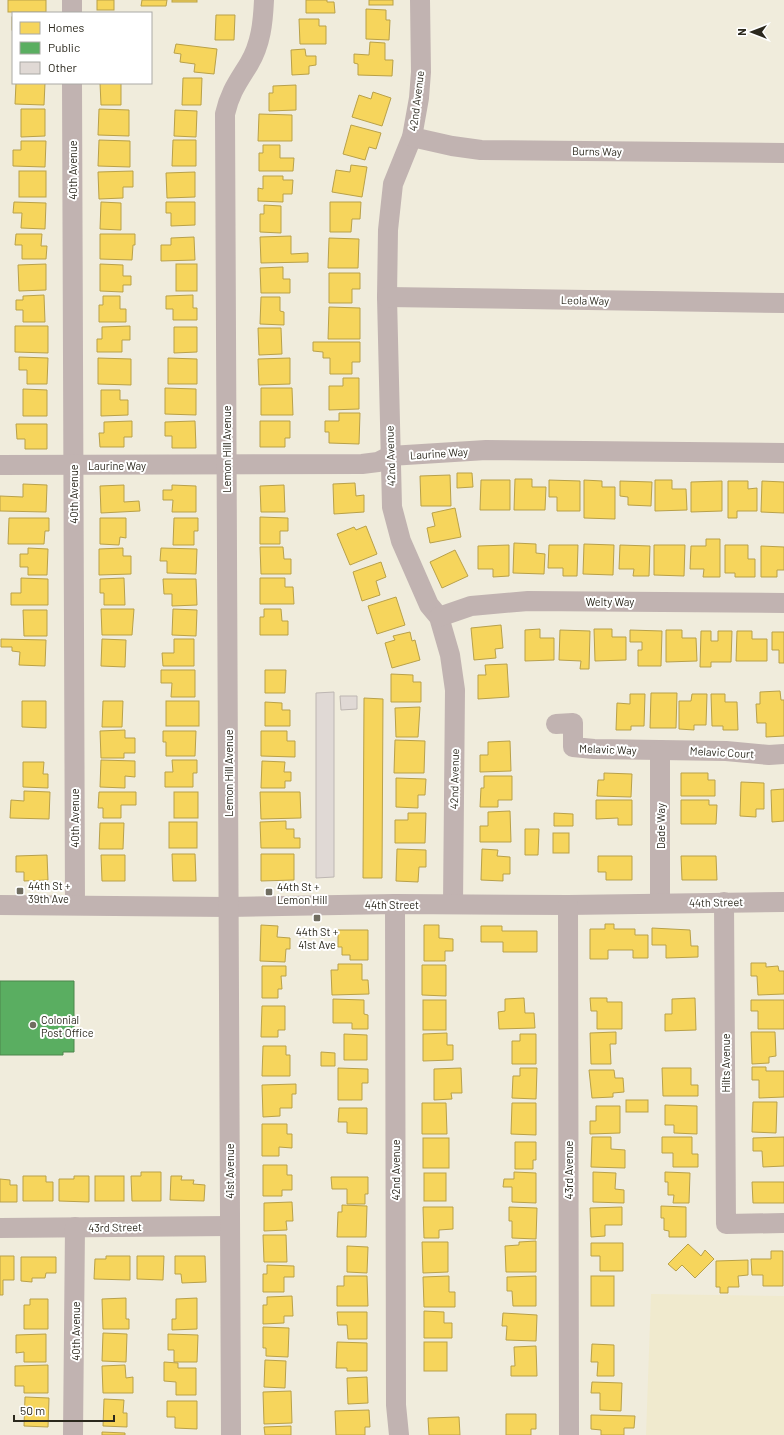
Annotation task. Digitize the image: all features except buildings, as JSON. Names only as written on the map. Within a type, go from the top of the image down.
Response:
[{"type":"street","points":[[72,0],[72,12]]},
{"type":"street","name":"Lemon Hill Avenue","points":[[228,907],[225,114],[229,98],[237,81],[250,63],[259,41],[263,22],[264,0]]},
{"type":"street","name":"42nd Avenue","points":[[420,0],[421,72],[419,98],[412,136],[400,163],[390,197],[387,298],[390,456],[392,507],[401,541],[429,605],[439,617],[450,655],[455,690],[453,904]]},
{"type":"street","name":"40th Avenue","points":[[72,84],[74,905]]},
{"type":"street","name":"Burns Way","points":[[412,136],[452,146],[481,150],[784,153]]},
{"type":"street","name":"Leola Way","points":[[387,298],[784,303]]},
{"type":"street","name":"Laurine Way","points":[[0,465],[362,464],[378,462],[390,456],[486,450],[784,453]]},
{"type":"street","name":"Welty Way","points":[[439,617],[471,606],[528,600],[784,603]]},
{"type":"street","name":"Melavic Way","points":[[556,724],[573,723],[573,747],[660,750]]},
{"type":"street","name":"Melavic Court","points":[[660,750],[726,750],[769,755],[784,754]]},
{"type":"street","name":"Dade Way","points":[[660,750],[660,903]]},
{"type":"street","name":"Hilts Avenue","points":[[724,902],[726,1224],[784,1223]]},
{"type":"street","name":"44th Street","points":[[0,905],[228,907],[395,904],[568,905],[784,902]]},
{"type":"street","name":"42nd Avenue","points":[[395,904],[396,1405],[399,1435]]},
{"type":"street","name":"43rd Avenue","points":[[568,905],[569,1435]]},
{"type":"street","name":"41st Avenue","points":[[228,907],[231,1435]]},
{"type":"street","name":"43rd Street","points":[[0,1228],[230,1226]]},
{"type":"street","name":"40th Avenue","points":[[73,1435],[74,1227]]},
{"type":"shaded area","points":[[651,1294],[784,1296],[784,1435],[646,1435]]},
{"type":"place","name":"44th St + 39th Ave","points":[[20,891]]},
{"type":"place","name":"44th St + Lemon Hill","points":[[269,892]]},
{"type":"place","name":"44th St + 41st Ave","points":[[317,918]]},
{"type":"place","name":"Colonial Post Office","points":[[33,1025]]}]
